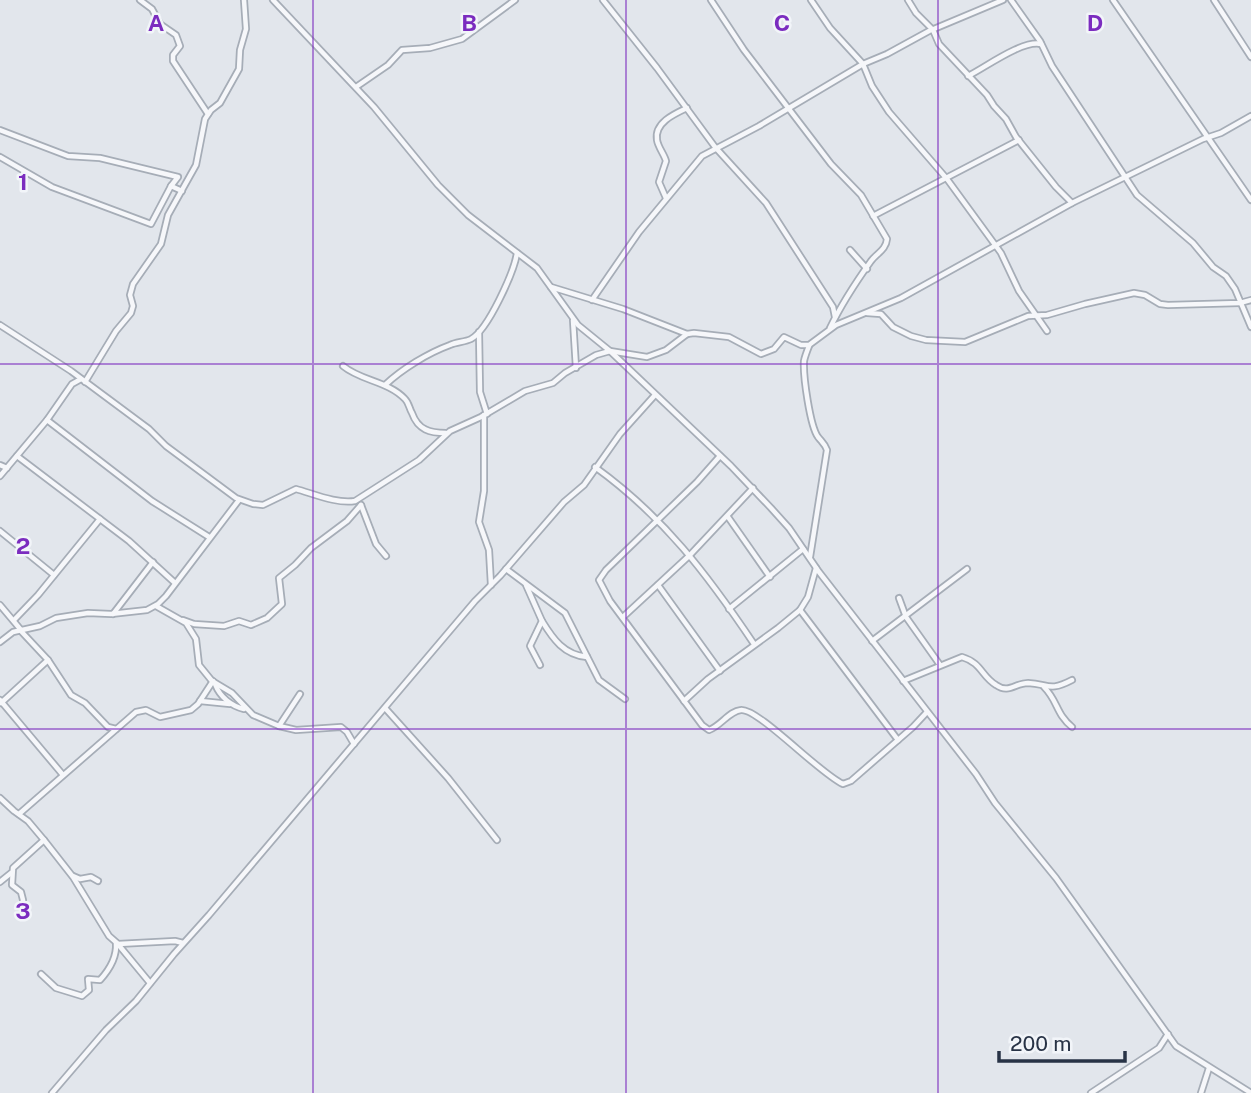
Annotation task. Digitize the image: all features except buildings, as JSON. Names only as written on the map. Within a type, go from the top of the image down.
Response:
[{"type":"street","points":[[140,0],[152,9],[160,24],[174,32],[179,40],[180,46],[173,55],[173,61],[208,114]]},
{"type":"street","points":[[0,476],[47,420],[72,384],[83,380],[131,313],[133,306],[130,295],[133,284],[160,246],[168,215],[190,178],[208,114],[220,103],[239,69],[240,50],[246,29],[244,0]]},
{"type":"street","points":[[273,0],[393,128],[438,185],[468,215],[537,268],[573,319],[720,456],[789,528],[816,568],[995,803],[1056,878],[1180,1049],[1251,1093]]},
{"type":"street","points":[[356,87],[388,65],[401,50],[430,48],[462,39],[516,0]]},
{"type":"street","points":[[603,0],[715,147],[766,203],[833,307],[835,318]]},
{"type":"street","points":[[811,0],[830,28],[863,64],[872,86],[890,112],[947,178],[1001,253],[1019,291],[1047,331]]},
{"type":"street","points":[[908,0],[916,13],[933,30],[937,40],[1006,118],[1019,140],[1072,203]]},
{"type":"street","points":[[592,300],[639,232],[697,160],[715,147],[790,108],[863,64],[1003,0]]},
{"type":"street","points":[[1011,0],[1139,197],[1193,243],[1213,267],[1226,276],[1251,327]]},
{"type":"street","points":[[1113,0],[1251,200]]},
{"type":"street","points":[[1214,0],[1251,57]]},
{"type":"street","points":[[714,1],[744,50],[831,164],[861,195],[887,242],[835,318],[830,330]]},
{"type":"street","points":[[968,76],[1016,48],[1033,43],[1041,44]]},
{"type":"street","points":[[666,198],[659,182],[666,161],[657,139],[658,130],[666,120],[687,108]]},
{"type":"street","points":[[550,287],[687,334],[722,335],[761,354],[774,349],[784,337],[801,345],[809,345],[830,330],[901,298],[1072,203],[1208,137],[1222,134],[1251,116]]},
{"type":"street","points":[[0,130],[68,156],[100,158],[190,178]]},
{"type":"street","points":[[873,216],[1019,140]]},
{"type":"street","points":[[0,158],[52,187],[151,224],[177,177]]},
{"type":"street","points":[[171,186],[182,191]]},
{"type":"street","points":[[850,250],[867,269]]},
{"type":"street","points":[[385,385],[402,369],[448,345],[469,341],[479,332],[495,309],[506,286],[516,263],[517,252]]},
{"type":"street","points":[[863,314],[881,314],[900,331],[926,340],[946,342],[972,341],[1028,316],[1047,316],[1134,293],[1145,295],[1162,304],[1240,303],[1251,300]]},
{"type":"street","points":[[573,319],[576,368]]},
{"type":"street","points":[[0,325],[21,336],[83,380],[239,500],[263,505],[294,489],[348,502],[361,502]]},
{"type":"street","points":[[479,332],[480,392],[485,415],[484,491],[479,522],[489,550],[491,585]]},
{"type":"street","points":[[156,606],[194,624],[223,626],[239,621],[251,625],[267,618],[282,604],[279,578],[311,548],[347,521],[361,502],[419,460],[447,433],[485,415],[517,395],[553,383],[596,355],[610,351],[646,358],[666,350],[687,334]]},
{"type":"street","points":[[809,345],[804,360],[813,424],[827,450],[810,559]]},
{"type":"street","points":[[343,366],[356,376],[385,385],[407,400],[419,426],[432,433],[447,433]]},
{"type":"street","points":[[52,1093],[106,1030],[136,1001],[467,610],[564,502],[584,485],[620,434],[655,395]]},
{"type":"street","points":[[47,420],[152,501],[209,537]]},
{"type":"street","points":[[720,456],[697,482],[600,576],[599,583],[702,725],[709,730],[740,710],[751,713],[822,772],[843,785],[898,740],[927,712]]},
{"type":"street","points":[[17,457],[129,541],[175,583]]},
{"type":"street","points":[[0,465],[7,468]]},
{"type":"street","points":[[595,467],[648,509],[690,555],[754,644]]},
{"type":"street","points":[[623,617],[690,555],[753,488]]},
{"type":"street","points":[[0,642],[21,630],[40,626],[56,618],[147,610],[156,606],[239,500]]},
{"type":"street","points":[[361,502],[376,544],[386,556]]},
{"type":"street","points":[[728,517],[770,577]]},
{"type":"street","points":[[14,620],[100,519]]},
{"type":"street","points":[[0,531],[54,575]]},
{"type":"street","points":[[729,609],[803,549]]},
{"type":"street","points":[[113,614],[153,562]]},
{"type":"street","points":[[684,701],[800,610],[808,597],[816,568]]},
{"type":"street","points":[[506,569],[565,613],[598,680],[625,699]]},
{"type":"street","points":[[872,641],[967,569]]},
{"type":"street","points":[[525,584],[548,633],[564,650],[576,656],[587,657]]},
{"type":"street","points":[[658,585],[720,671]]},
{"type":"street","points":[[899,598],[906,617],[940,665]]},
{"type":"street","points":[[0,605],[48,660],[71,695],[85,703],[108,727],[117,729]]},
{"type":"street","points":[[800,610],[898,740]]},
{"type":"street","points":[[182,620],[196,639],[199,665],[220,694],[231,704]]},
{"type":"street","points":[[540,665],[530,646],[542,621]]},
{"type":"street","points":[[903,681],[962,657],[975,662],[989,680],[1003,689],[1008,690],[1024,683],[1044,687],[1060,686],[1072,680]]},
{"type":"street","points":[[48,660],[1,702],[63,775]]},
{"type":"street","points":[[19,814],[141,709],[160,717],[191,710],[213,682]]},
{"type":"street","points":[[213,682],[235,695],[245,709]]},
{"type":"street","points":[[1044,687],[1056,700],[1060,714],[1072,727]]},
{"type":"street","points":[[279,726],[300,694]]},
{"type":"street","points":[[200,701],[231,704],[279,726],[296,730],[341,727],[354,744]]},
{"type":"street","points":[[385,708],[448,778],[497,840]]},
{"type":"street","points":[[0,798],[28,821],[44,839],[72,876],[103,928],[150,984]]},
{"type":"street","points":[[23,900],[21,892],[12,886],[12,873],[16,863],[44,839]]},
{"type":"street","points":[[0,882],[12,873]]},
{"type":"street","points":[[72,876],[91,877],[98,881]]},
{"type":"street","points":[[117,943],[183,943]]},
{"type":"street","points":[[41,974],[56,988],[82,996],[89,990],[89,979],[100,980],[110,968],[117,943]]},
{"type":"street","points":[[1091,1093],[1159,1048],[1168,1034]]},
{"type":"street","points":[[1201,1093],[1209,1068]]}]
